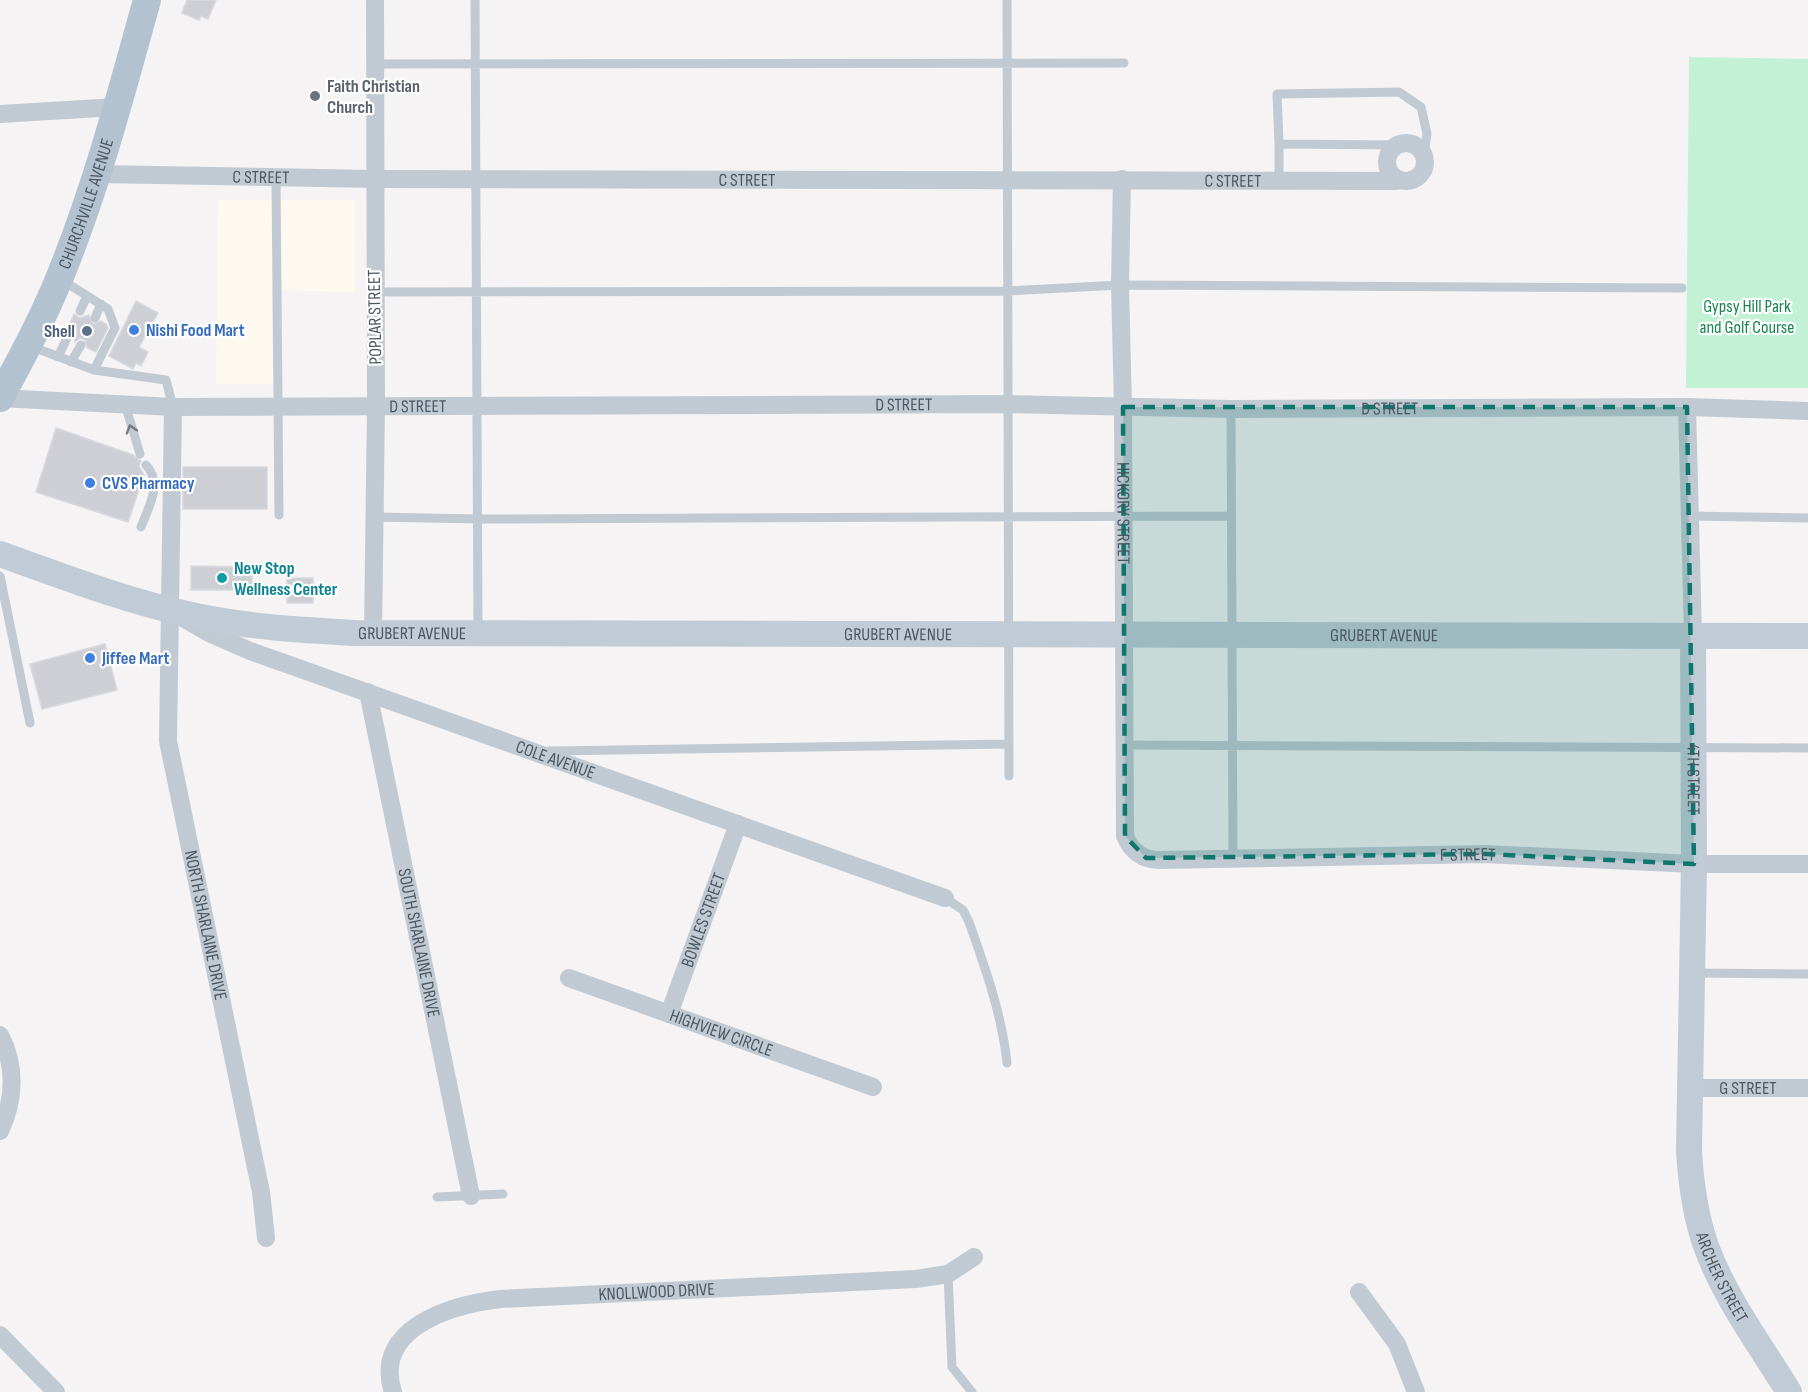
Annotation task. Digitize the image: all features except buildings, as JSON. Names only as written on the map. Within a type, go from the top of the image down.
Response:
[{"type":"main road","name":"CHURCHVILLE AVENUE","points":[[0,398],[60,278],[97,174],[147,0]]},
{"type":"street","name":"POPLAR STREET","points":[[373,633],[376,406],[375,0]]},
{"type":"street","points":[[0,114],[117,107]]},
{"type":"street","points":[[1405,142],[1415,144],[1424,154],[1425,166],[1418,177],[1407,182],[1396,181],[1388,164],[1391,152],[1397,145],[1405,142]]},
{"type":"street","name":"C STREET","points":[[97,174],[374,179],[1396,181]]},
{"type":"street","name":"HICKORY STREET","points":[[1122,179],[1120,285],[1124,407],[1122,515],[1126,634],[1125,836],[1131,846]]},
{"type":"street","name":"D STREET","points":[[0,398],[173,407],[1008,404],[1231,409],[1687,407],[1808,411]]},
{"type":"street","name":"NORTH SHARLAINE DRIVE","points":[[173,407],[168,726],[172,766],[261,1192],[266,1238]]},
{"type":"street","name":"4TH STREET","points":[[1687,407],[1693,635],[1694,864],[1689,1151]]},
{"type":"street","name":"GRUBERT AVENUE","points":[[0,554],[171,610],[255,625],[373,633],[1808,636]]},
{"type":"street","name":"COLE AVENUE","points":[[171,610],[229,643],[945,898]]},
{"type":"street","name":"SOUTH SHARLAINE DRIVE","points":[[368,692],[471,1196]]},
{"type":"street","name":"BOWLES STREET","points":[[669,1014],[738,824]]},
{"type":"street","name":"F STREET","points":[[1131,846],[1142,856],[1155,860],[1233,861],[1485,854],[1694,864],[1808,864]]},
{"type":"street","name":"HIGHVIEW CIRCLE","points":[[569,978],[873,1087]]},
{"type":"street","points":[[0,1035],[8,1054],[12,1085],[8,1112],[0,1131]]},
{"type":"street","name":"G STREET","points":[[1690,1088],[1808,1088]]},
{"type":"street","name":"ARCHER STREET","points":[[1689,1151],[1694,1199],[1710,1257],[1726,1289],[1789,1392]]},
{"type":"street","name":"KNOLLWOOD DRIVE","points":[[393,1392],[389,1377],[391,1358],[404,1334],[424,1321],[489,1301],[916,1279],[948,1274],[974,1257]]},
{"type":"street","points":[[1359,1292],[1396,1344],[1416,1392]]},
{"type":"street","points":[[0,1335],[56,1392]]},
{"type":"lane","points":[[475,0],[477,406],[480,519],[478,633]]},
{"type":"lane","points":[[1007,0],[1009,776]]},
{"type":"lane","points":[[375,64],[1124,63]]},
{"type":"lane","points":[[1279,180],[1277,94],[1399,92],[1421,107],[1427,134],[1424,154]]},
{"type":"lane","points":[[1279,144],[1397,145]]},
{"type":"lane","points":[[276,178],[276,406],[279,515]]},
{"type":"lane","points":[[60,278],[108,309],[115,328],[94,370]]},
{"type":"lane","points":[[375,292],[1007,291],[1120,285],[1682,288]]},
{"type":"lane","points":[[80,311],[87,296]]},
{"type":"lane","points":[[94,318],[101,304]]},
{"type":"lane","points":[[58,357],[67,338]]},
{"type":"lane","points":[[71,362],[81,345]]},
{"type":"lane","points":[[28,346],[94,370],[166,380],[173,407]]},
{"type":"lane","points":[[125,404],[131,432],[140,454]]},
{"type":"lane","points":[[1231,409],[1230,516],[1234,801],[1230,817],[1233,861]]},
{"type":"lane","points":[[141,527],[155,486],[155,474],[146,465]]},
{"type":"lane","points":[[375,517],[480,519],[1230,516]]},
{"type":"lane","points":[[1690,516],[1808,518]]},
{"type":"lane","points":[[0,576],[30,723]]},
{"type":"lane","points":[[538,752],[1009,744]]},
{"type":"lane","points":[[1125,745],[1808,748]]},
{"type":"lane","points":[[945,898],[963,910],[969,922],[996,1004],[1005,1038],[1007,1063]]},
{"type":"lane","points":[[1692,973],[1808,974]]},
{"type":"lane","points":[[437,1197],[503,1194]]},
{"type":"lane","points":[[948,1274],[952,1367],[972,1392]]},
{"type":"highlighted area","points":[[1123,407],[1687,407],[1694,864],[1485,854],[1146,858],[1125,836]]},
{"type":"shaded area","points":[[218,200],[355,200],[355,292],[272,290],[273,384],[216,384]]},
{"type":"green space","name":"Gypsy Hill Park and Golf Course","points":[[1689,57],[1808,59],[1808,388],[1686,388]]},
{"type":"place","name":"Faith Christian Church","points":[[315,96]]},
{"type":"place","name":"Nishi Food Mart","points":[[134,330]]},
{"type":"place","name":"Shell","points":[[87,331]]},
{"type":"place","name":"CVS Pharmacy","points":[[90,483]]},
{"type":"place","name":"New Stop Wellness Center","points":[[222,578]]},
{"type":"place","name":"Jiffee Mart","points":[[90,658]]}]
